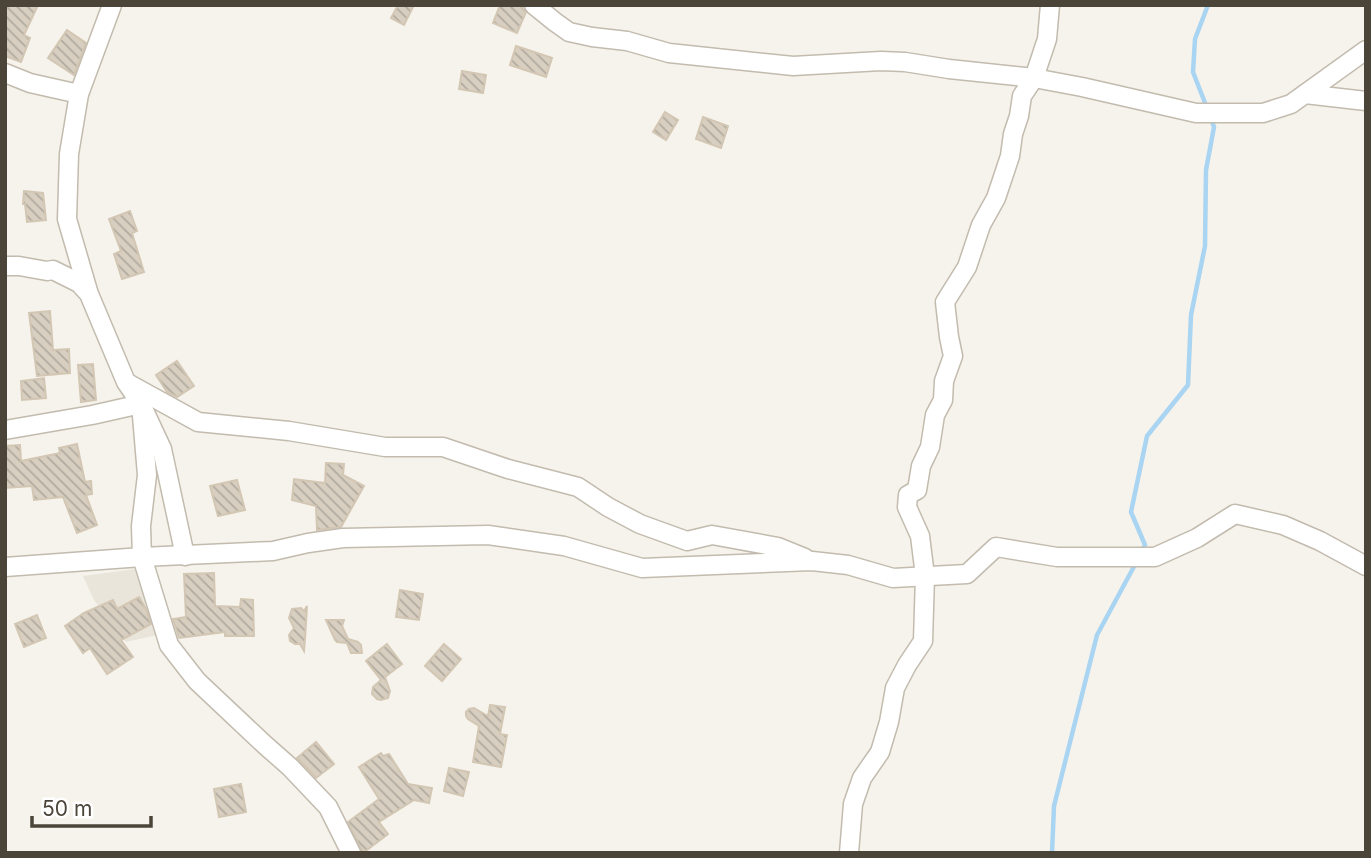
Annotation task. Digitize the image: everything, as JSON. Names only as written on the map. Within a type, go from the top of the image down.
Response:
[{"type":"street","points":[[112,5],[79,94],[69,154],[67,219],[89,294],[126,382],[141,404],[162,449],[184,555]]},
{"type":"street","points":[[534,5],[569,32],[628,41],[669,53],[793,66],[905,62],[1034,78],[1196,113],[1263,113],[1291,104],[1366,50]]},
{"type":"street","points":[[849,853],[853,804],[862,778],[880,751],[895,688],[906,665],[923,641],[925,576],[920,536],[907,506],[908,495],[916,490],[920,466],[930,447],[935,415],[943,400],[944,381],[953,356],[945,302],[967,267],[981,225],[996,198],[1010,156],[1022,96],[1034,78],[1047,39],[1050,5]]},
{"type":"street","points":[[5,73],[30,83],[79,94]]},
{"type":"street","points":[[1305,94],[1366,101]]},
{"type":"street","points":[[5,266],[53,270],[79,283],[89,294]]},
{"type":"street","points":[[126,382],[198,422],[289,431],[385,446],[443,447],[508,469],[578,487],[640,524],[687,541],[712,535],[778,547],[812,561]]},
{"type":"street","points":[[5,430],[141,404]]},
{"type":"street","points":[[141,404],[147,475],[141,526],[142,557],[169,645],[197,681],[290,767],[328,807],[352,853]]},
{"type":"street","points":[[5,567],[274,551],[343,538],[488,535],[564,546],[642,568],[812,561],[848,565],[892,578],[967,573],[996,547],[1057,557],[1155,557],[1197,538],[1235,514],[1283,525],[1366,566]]},
{"type":"shaded area","points":[[135,569],[162,634],[126,642],[94,600],[83,576]]},
{"type":"building","points":[[5,5],[38,5],[24,35],[30,38],[21,62],[5,56]]},
{"type":"building","points":[[398,5],[414,5],[404,25],[391,18]]},
{"type":"building","points":[[500,5],[518,5],[526,12],[517,33],[493,23]]},
{"type":"building","points":[[67,30],[86,43],[74,75],[48,58]]},
{"type":"building","points":[[516,46],[552,58],[546,77],[510,65]]},
{"type":"building","points":[[462,71],[486,75],[483,93],[459,89]]},
{"type":"building","points":[[665,112],[678,120],[666,140],[653,132]]},
{"type":"building","points":[[703,117],[728,126],[721,148],[696,139]]},
{"type":"building","points":[[24,191],[43,193],[46,220],[27,222],[23,204]]},
{"type":"building","points":[[130,211],[137,231],[132,233],[144,272],[122,279],[114,254],[121,251],[109,219]]},
{"type":"building","points":[[50,311],[53,350],[69,349],[70,373],[37,376],[29,313]]},
{"type":"building","points":[[177,361],[194,386],[177,397],[167,392],[156,375]]},
{"type":"building","points":[[93,364],[96,400],[81,402],[78,365]]},
{"type":"building","points":[[44,378],[46,398],[22,400],[21,381]]},
{"type":"building","points":[[77,444],[85,482],[91,481],[92,494],[86,495],[97,525],[77,533],[63,497],[34,500],[32,486],[5,488],[5,446],[20,445],[21,461],[60,453],[59,448]]},
{"type":"building","points":[[326,463],[344,464],[343,475],[364,486],[341,527],[317,530],[316,506],[292,500],[294,479],[325,483]]},
{"type":"building","points":[[237,480],[245,510],[218,516],[210,486]]},
{"type":"building","points":[[214,573],[215,606],[240,607],[241,599],[253,600],[254,636],[225,636],[225,632],[179,638],[173,619],[186,617],[184,574]]},
{"type":"building","points":[[400,590],[423,594],[419,620],[396,617]]},
{"type":"building","points":[[139,597],[151,624],[121,640],[133,657],[107,674],[90,648],[83,653],[65,626],[84,613],[113,600],[117,609]]},
{"type":"building","points":[[307,606],[304,651],[300,644],[290,641],[289,635],[294,628],[289,618],[292,609],[301,608],[304,611]]},
{"type":"building","points":[[37,615],[46,638],[24,647],[15,624]]},
{"type":"building","points":[[326,620],[344,620],[342,626],[348,639],[361,645],[362,653],[351,653],[347,643],[337,642]]},
{"type":"building","points":[[387,644],[402,664],[385,677],[390,691],[388,698],[381,700],[372,694],[373,687],[381,680],[366,661]]},
{"type":"building","points":[[444,644],[461,659],[442,681],[425,666]]},
{"type":"building","points":[[490,705],[505,707],[500,734],[507,735],[501,767],[473,762],[479,726],[468,719],[466,712],[474,708],[488,716]]},
{"type":"building","points":[[316,742],[334,764],[316,778],[297,758]]},
{"type":"building","points":[[381,753],[383,756],[389,754],[408,784],[432,788],[429,803],[414,800],[379,822],[388,834],[363,853],[348,822],[379,799],[359,767]]},
{"type":"building","points":[[449,768],[469,772],[463,796],[444,791]]},
{"type":"building","points":[[241,784],[246,812],[219,817],[214,789]]},
{"type":"waterway","points":[[1207,108],[1193,72],[1195,39],[1208,5]]},
{"type":"waterway","points":[[1141,553],[1145,545],[1131,512],[1147,436],[1188,385],[1191,315],[1205,246],[1206,170],[1214,127],[1210,116]]},
{"type":"waterway","points":[[1052,853],[1054,806],[1097,635],[1137,561]]}]
